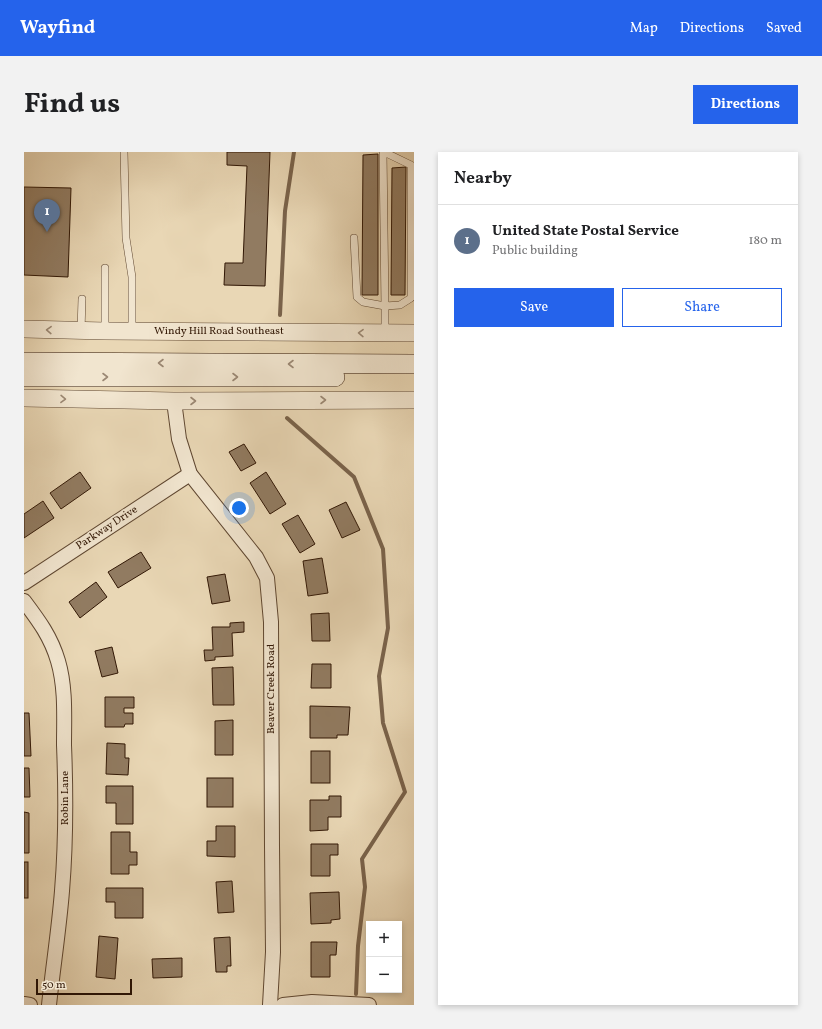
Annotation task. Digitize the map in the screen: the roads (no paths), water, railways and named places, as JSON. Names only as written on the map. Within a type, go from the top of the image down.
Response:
[{"type":"main road","points":[[24,362],[414,364]]},
{"type":"main road","points":[[24,377],[414,377]]},
{"type":"street","name":"Windy Hill Road Southeast","points":[[24,329],[81,331],[414,333]]},
{"type":"street","points":[[24,398],[174,401],[414,400]]},
{"type":"street","name":"Beaver Creek Road","points":[[174,401],[179,439],[190,474],[256,557],[267,578],[271,622],[273,952],[270,1005]]},
{"type":"street","name":"Parkway Drive","points":[[24,583],[190,474]]},
{"type":"street","name":"Robin Lane","points":[[24,601],[44,627],[52,644],[59,668],[63,700],[65,776],[64,855],[62,891],[49,1005]]},
{"type":"street","points":[[283,1005],[312,1002],[369,1005]]},
{"type":"street","points":[[24,1004],[30,1005]]},
{"type":"lane","points":[[354,238],[357,297],[363,302],[385,306],[400,304],[411,298],[411,165],[384,152],[385,306],[385,333]]},
{"type":"lane","points":[[125,153],[126,238],[132,277],[132,331]]},
{"type":"lane","points":[[105,268],[106,331]]},
{"type":"lane","points":[[81,331],[82,299]]},
{"type":"waterway","points":[[280,315],[285,211],[294,152]]},
{"type":"waterway","points":[[287,418],[354,477],[383,549],[388,628],[379,676],[383,723],[405,792],[362,859],[365,887],[358,946],[356,994]]},
{"type":"place","name":"United State Postal Service","points":[[47,232]]}]
